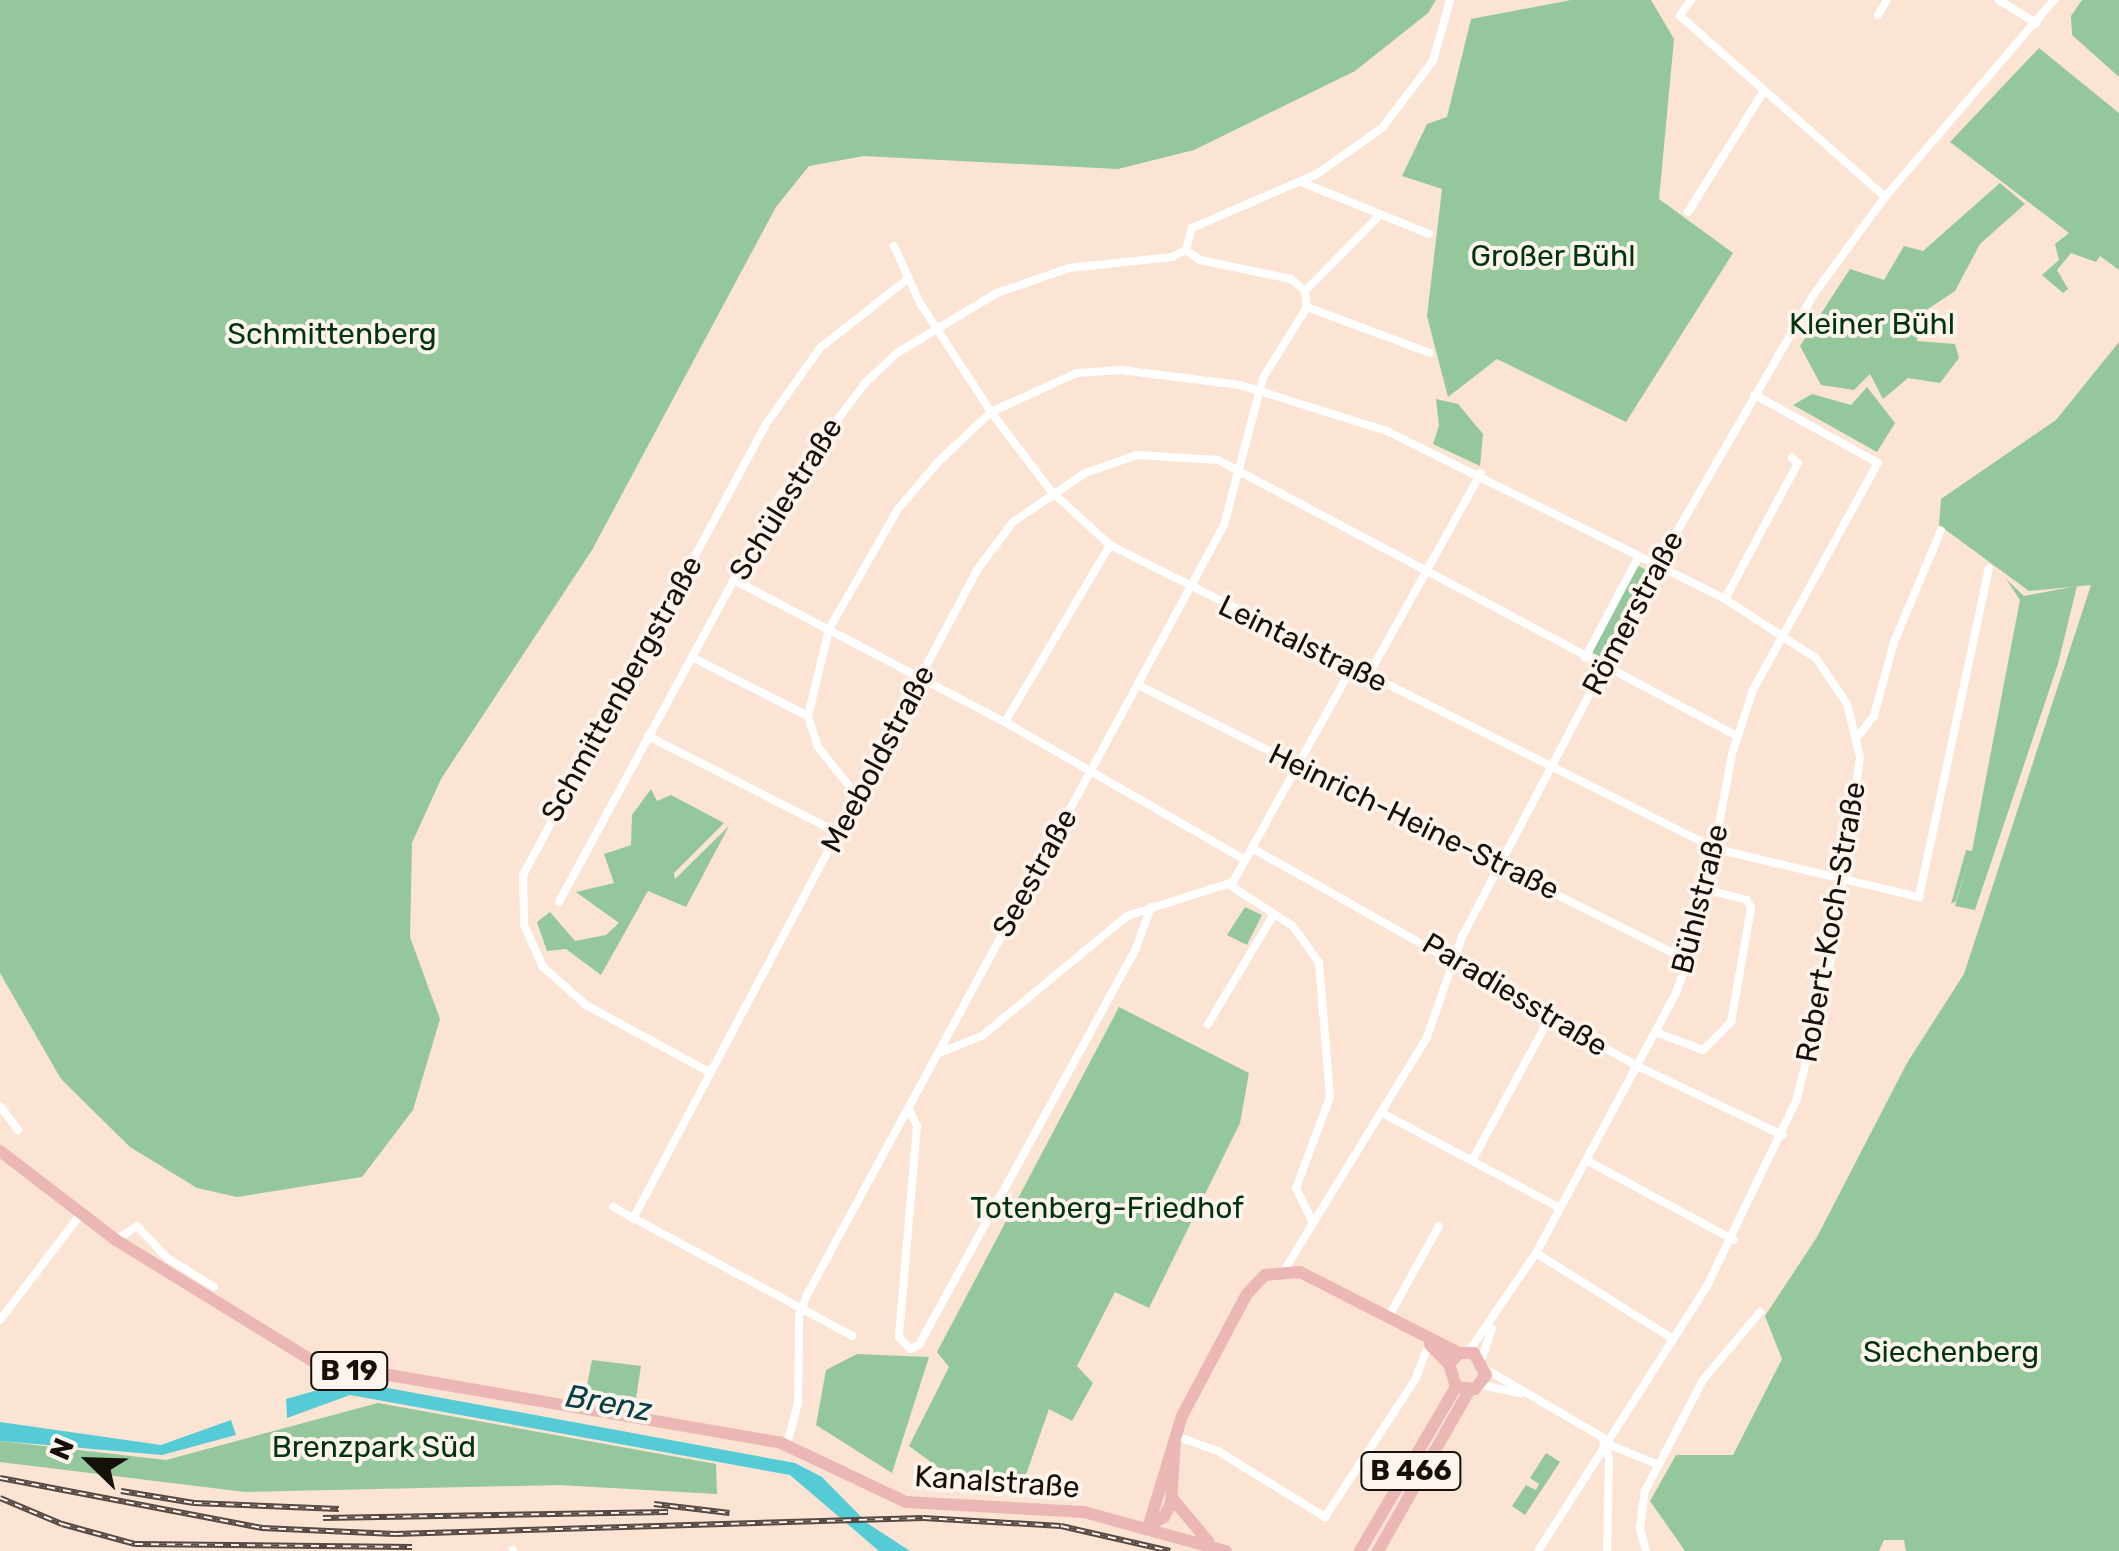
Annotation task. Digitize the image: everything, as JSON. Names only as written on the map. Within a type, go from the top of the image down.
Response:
[{"type":"main road","name":"B 19","points":[[0,1151],[80,1215]]},
{"type":"main road","name":"Kanalstraße","points":[[80,1215],[314,1362],[787,1444],[906,1502],[1066,1510],[1148,1525]]},
{"type":"main road","points":[[1148,1525],[1174,1436],[1248,1294],[1266,1275],[1284,1269],[1388,1318],[1448,1364],[1468,1388]]},
{"type":"main road","points":[[1427,1347],[1474,1358]]},
{"type":"main road","points":[[1448,1364],[1474,1358]]},
{"type":"main road","name":"B 466","points":[[1378,1551],[1468,1388],[1474,1358]]},
{"type":"main road","name":"B 466","points":[[1360,1551],[1468,1388]]},
{"type":"main road","points":[[1148,1525],[1164,1517],[1172,1498],[1174,1436]]},
{"type":"main road","points":[[1172,1498],[1220,1548]]},
{"type":"main road","name":"B 19","points":[[1148,1525],[1220,1548]]},
{"type":"street","points":[[1430,352],[1307,307],[1305,291],[1292,279],[1200,260],[1186,250],[1192,228],[1301,182],[1361,147],[1398,112],[1433,61],[1450,0]]},
{"type":"street","points":[[1691,0],[1680,16],[1762,94],[1885,197]]},
{"type":"street","points":[[1878,15],[1887,0]]},
{"type":"street","points":[[1999,0],[2036,23]]},
{"type":"street","name":"Römerstraße","points":[[1284,1269],[1384,1114],[1435,1019],[1452,957],[1552,765],[1658,566],[1814,294],[1885,197],[2054,0]]},
{"type":"street","points":[[1688,212],[1762,94]]},
{"type":"street","points":[[1301,182],[1429,234]]},
{"type":"street","points":[[1305,291],[1379,216]]},
{"type":"street","name":"Leintalstraße","points":[[894,246],[936,328],[991,412],[1051,491],[1110,544],[1189,590],[1552,765],[1716,849],[1842,874],[1919,896],[1988,568]]},
{"type":"street","name":"Schülestraße","points":[[558,902],[734,580],[836,415],[897,353],[936,328],[1028,281],[1186,250]]},
{"type":"street","name":"Schmittenbergstraße","points":[[711,1074],[586,1005],[543,968],[524,925],[522,875],[766,424],[820,348],[909,278]]},
{"type":"street","name":"Seestraße","points":[[787,1444],[798,1404],[801,1310],[1230,513],[1258,390],[1307,307]]},
{"type":"street","points":[[858,797],[818,747],[808,716],[829,629],[898,509],[991,412],[1092,372],[1121,370],[1258,390],[1388,430],[1480,473],[1726,599],[1781,632],[1827,671],[1858,735],[1874,716],[1894,642],[1941,530]]},
{"type":"street","name":"Bühlstraße","points":[[1474,1358],[1536,1253],[1655,1032],[1688,961],[1708,890],[1737,736],[1781,632],[1878,463],[1755,394]]},
{"type":"street","name":"Meeboldstraße","points":[[632,1219],[977,570],[1013,522],[1051,491],[1137,455],[1196,455],[1240,469],[1603,668],[1737,736]]},
{"type":"street","points":[[1726,599],[1798,463],[1792,458]]},
{"type":"street","points":[[1368,676],[1480,473]]},
{"type":"street","points":[[1004,722],[1110,544]]},
{"type":"street","name":"Römerstraße","points":[[1586,658],[1639,556]]},
{"type":"street","points":[[734,580],[1004,722],[1245,860]]},
{"type":"street","points":[[692,657],[808,716]]},
{"type":"street","points":[[939,1053],[982,1036],[1097,937],[1151,907],[1227,883],[1252,848],[1352,668]]},
{"type":"street","name":"Heinrich-Heine-Straße","points":[[1138,685],[1297,766],[1502,862],[1688,961]]},
{"type":"street","name":"Robert-Koch-Straße","points":[[1538,1551],[1734,1240],[1782,1135],[1814,1036],[1842,874],[1858,735]]},
{"type":"street","points":[[648,736],[838,833]]},
{"type":"street","name":"Paradiesstraße","points":[[1252,848],[1452,957],[1636,1066],[1782,1135]]},
{"type":"street","points":[[1227,883],[1312,948],[1326,996],[1330,1097],[1296,1188],[1313,1223]]},
{"type":"street","points":[[1655,1032],[1703,1050],[1730,1022],[1751,908],[1747,900],[1708,890]]},
{"type":"street","points":[[910,1110],[917,1126],[899,1338],[906,1348],[919,1345],[1136,948],[1151,907]]},
{"type":"street","points":[[1208,1024],[1273,916]]},
{"type":"street","points":[[1472,1158],[1550,1017]]},
{"type":"street","points":[[0,1106],[18,1130]]},
{"type":"street","points":[[1384,1114],[1560,1208]]},
{"type":"street","points":[[1586,1160],[1734,1240]]},
{"type":"street","points":[[612,1207],[854,1336]]},
{"type":"street","points":[[0,1320],[80,1215]]},
{"type":"street","name":"Kanalstraße","points":[[116,1240],[137,1226],[167,1258],[214,1287]]},
{"type":"street","points":[[1388,1318],[1440,1226]]},
{"type":"street","points":[[1536,1253],[1674,1339]]},
{"type":"street","points":[[1646,1551],[1640,1511],[1659,1465],[1703,1380],[1760,1312]]},
{"type":"street","name":"Bühlstraße","points":[[1474,1358],[1493,1325]]},
{"type":"street","points":[[1174,1436],[1218,1450],[1316,1516],[1331,1511],[1427,1347]]},
{"type":"street","points":[[1474,1358],[1606,1444],[1617,1442],[1659,1465]]},
{"type":"street","points":[[1468,1388],[1533,1396]]},
{"type":"street","points":[[1606,1444],[1608,1551]]},
{"type":"green space","name":"Schmittenberg","points":[[0,0],[1436,0],[1428,13],[1355,71],[1194,150],[1118,169],[864,156],[809,166],[776,207],[592,550],[441,779],[412,843],[410,937],[440,1019],[413,1110],[362,1177],[237,1197],[197,1188],[130,1147],[61,1079],[0,973]]},
{"type":"green space","name":"Großer Bühl","points":[[1571,0],[1651,0],[1674,39],[1659,199],[1733,253],[1626,422],[1497,359],[1448,397],[1427,316],[1442,189],[1402,176],[1427,124],[1447,117],[1471,19]]},
{"type":"green space","points":[[2082,0],[2119,0],[2119,77],[2072,35],[2071,16]]},
{"type":"green space","points":[[2039,48],[2119,113],[2119,270],[2100,256],[2096,262],[2071,253],[2057,270],[2068,289],[2063,293],[2042,275],[2059,260],[2055,244],[2069,233],[1950,142]]},
{"type":"green space","name":"Kleiner Bühl","points":[[2000,183],[2025,204],[1980,244],[1955,291],[1919,315],[1917,341],[1955,344],[1959,358],[1940,383],[1908,378],[1883,399],[1870,374],[1854,390],[1821,385],[1800,346],[1850,269],[1884,280],[1904,246],[1923,251]]},
{"type":"green space","name":"Siechenberg","points":[[2119,342],[2119,1551],[1906,1551],[1904,1540],[1884,1540],[1879,1551],[1685,1551],[1650,1501],[1676,1455],[1733,1455],[1782,1359],[1765,1316],[1817,1237],[1907,1063],[1964,974],[2091,585],[2029,591],[1939,525],[1941,499],[2056,420]]},
{"type":"green space","points":[[1867,387],[1895,423],[1877,452],[1793,405],[1812,394],[1851,405]]},
{"type":"green space","points":[[1436,399],[1458,404],[1483,434],[1480,466],[1433,444],[1439,426]]},
{"type":"green space","points":[[1637,565],[1648,571],[1601,657],[1590,651]]},
{"type":"green space","points":[[2006,579],[2024,596],[2077,586],[2058,664],[1975,910],[1955,906],[1971,853],[1956,901],[1951,904],[1966,850],[1972,851],[2020,600]]},
{"type":"green space","points":[[651,789],[657,801],[671,795],[724,823],[674,873],[675,879],[729,826],[686,907],[648,891],[601,975],[566,949],[547,951],[537,922],[550,912],[575,941],[606,935],[619,923],[576,892],[614,883],[604,854],[631,845],[632,815]]},
{"type":"green space","points":[[1245,907],[1262,915],[1247,945],[1227,935]]},
{"type":"green space","name":"Totenberg-Friedhof","points":[[1119,1007],[1249,1073],[1240,1123],[1149,1308],[1115,1292],[1077,1366],[1093,1383],[1072,1421],[1049,1409],[1021,1489],[973,1493],[909,1446],[949,1367],[937,1352]]},
{"type":"green space","points":[[857,1354],[929,1357],[892,1473],[816,1425],[826,1370]]},
{"type":"green space","points":[[592,1360],[641,1366],[636,1398],[586,1390]]},
{"type":"green space","name":"Brenzpark Süd","points":[[378,1403],[716,1464],[717,1494],[559,1485],[245,1492],[0,1462],[0,1441],[166,1460]]},
{"type":"green space","points":[[1546,1453],[1560,1462],[1525,1515],[1512,1506],[1526,1485],[1536,1490],[1539,1484],[1530,1478]]},
{"type":"water","points":[[350,1381],[795,1463],[822,1477],[867,1523],[910,1551],[879,1551],[790,1475],[350,1395],[287,1418],[286,1399]]},
{"type":"water","points":[[231,1420],[236,1435],[162,1455],[0,1441],[0,1422],[161,1445]]},
{"type":"railway","points":[[0,1478],[262,1528],[395,1534],[923,1518],[1061,1526],[1170,1551]]},
{"type":"railway","points":[[121,1491],[194,1503],[339,1509]]},
{"type":"railway","points":[[0,1498],[62,1524],[135,1544],[412,1547]]},
{"type":"railway","points":[[654,1504],[729,1513]]},
{"type":"railway","points":[[323,1518],[668,1512]]},
{"type":"water label","name":"Brenz","points":[[609,1403]]}]
